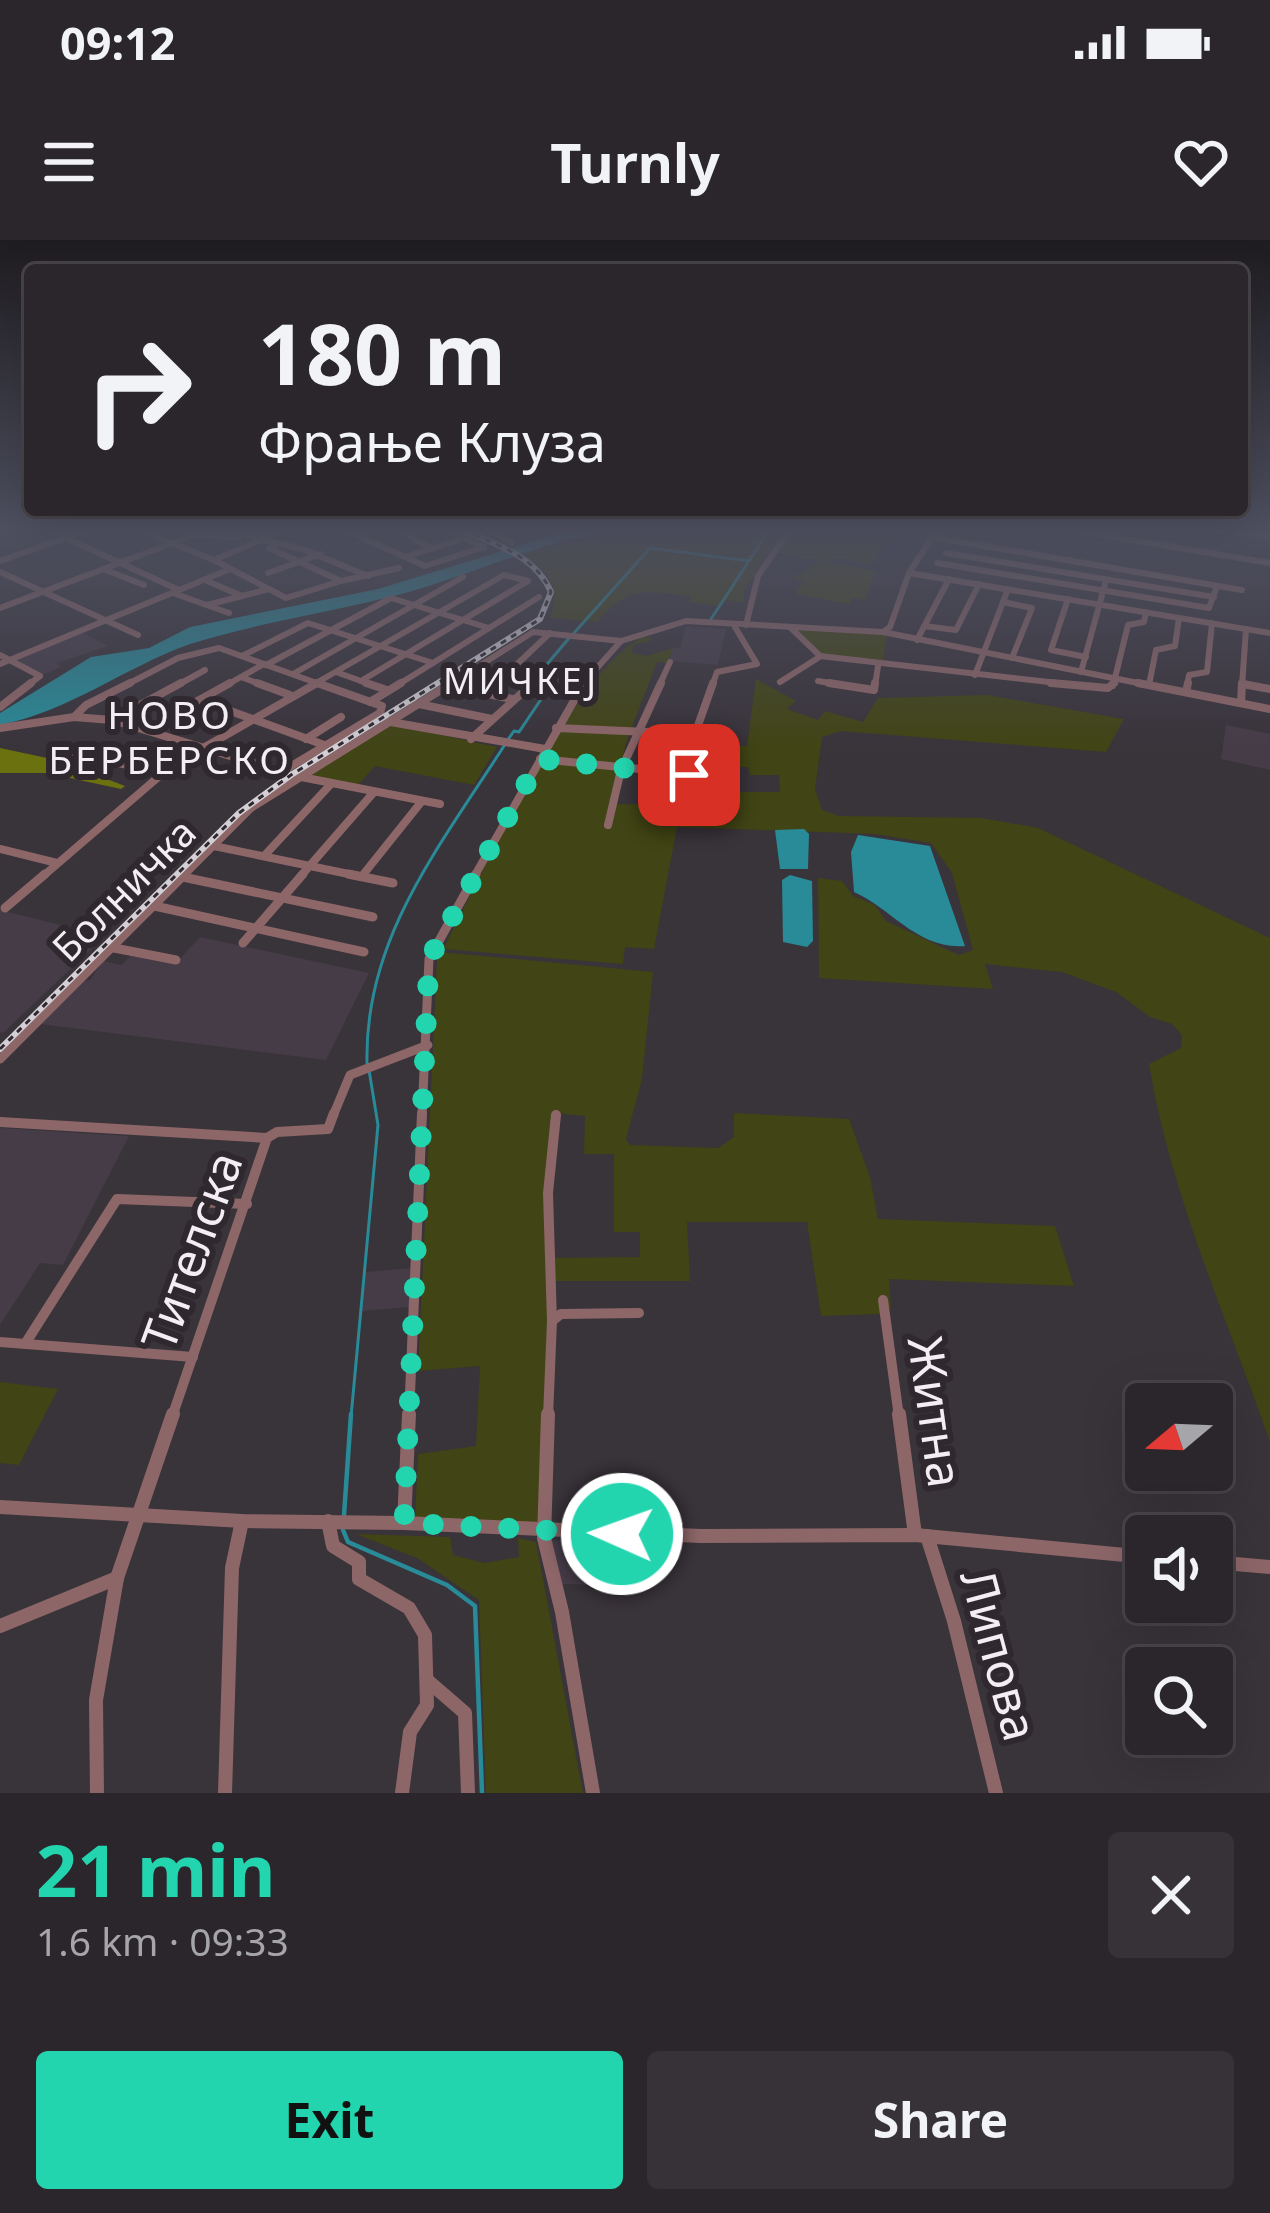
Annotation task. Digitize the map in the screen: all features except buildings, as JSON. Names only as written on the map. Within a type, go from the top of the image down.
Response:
[{"type":"street","points":[[73,604],[138,634]]},
{"type":"street","points":[[0,660],[146,604]]},
{"type":"street","points":[[147,729],[378,604]]},
{"type":"street","points":[[5,908],[164,772],[454,604]]},
{"type":"street","points":[[361,681],[489,604]]},
{"type":"street","points":[[370,702],[527,604]]},
{"type":"street","points":[[746,625],[751,604]]},
{"type":"street","points":[[883,632],[890,627],[898,604]]},
{"type":"street","points":[[917,640],[936,604]]},
{"type":"street","points":[[924,626],[956,630],[969,604]]},
{"type":"street","points":[[975,675],[1002,604]]},
{"type":"street","points":[[1012,658],[1032,608],[1015,604]]},
{"type":"street","points":[[1066,604],[1051,650],[1086,657]]},
{"type":"street","points":[[1081,672],[1099,604]]},
{"type":"street","points":[[1102,604],[1270,633]]},
{"type":"street","points":[[207,605],[229,613]]},
{"type":"street","points":[[293,674],[414,605],[489,628]]},
{"type":"street","points":[[791,628],[821,656],[878,666],[1108,688],[1128,625],[1144,622],[1146,612]]},
{"type":"street","points":[[1149,685],[1156,650],[1174,646],[1179,618]]},
{"type":"street","points":[[242,656],[310,623],[433,663]]},
{"type":"street","points":[[486,693],[550,633],[621,641],[673,623],[883,632],[1270,709]]},
{"type":"street","points":[[1186,692],[1189,675],[1207,672],[1212,623]]},
{"type":"street","points":[[556,728],[695,734],[717,672],[757,664],[735,627]]},
{"type":"street","points":[[1241,703],[1246,629]]},
{"type":"street","name":"Болничка","points":[[0,1059],[209,845],[298,775],[529,634],[550,633]]},
{"type":"street","points":[[404,1523],[429,959],[574,694],[621,641]]},
{"type":"street","points":[[74,717],[86,706],[167,664],[219,648],[383,710],[283,771]]},
{"type":"street","points":[[780,682],[821,656]]},
{"type":"street","points":[[0,707],[40,676],[9,660]]},
{"type":"street","points":[[608,825],[621,770],[670,662]]},
{"type":"street","points":[[818,681],[870,691],[878,666]]},
{"type":"street","points":[[112,721],[205,670]]},
{"type":"street","points":[[336,672],[388,690]]},
{"type":"street","points":[[241,677],[290,695]]},
{"type":"street","points":[[471,740],[535,681]]},
{"type":"street","points":[[1243,684],[1270,689]]},
{"type":"street","points":[[444,685],[512,699]]},
{"type":"street","points":[[200,700],[327,746]]},
{"type":"street","points":[[414,703],[492,719]]},
{"type":"street","points":[[306,739],[341,716]]},
{"type":"street","points":[[0,728],[74,717],[112,721],[331,784],[440,804]]},
{"type":"street","points":[[385,721],[621,770],[710,776]]},
{"type":"street","points":[[66,753],[164,772]]},
{"type":"street","points":[[264,856],[331,784]]},
{"type":"street","points":[[244,943],[374,792]]},
{"type":"street","points":[[362,876],[422,800]]},
{"type":"street","points":[[209,845],[393,883]]},
{"type":"street","points":[[0,849],[57,863]]},
{"type":"street","points":[[178,876],[373,917]]},
{"type":"street","points":[[150,905],[364,952]]},
{"type":"street","points":[[109,946],[176,960]]},
{"type":"street","name":"Тителска","points":[[97,1793],[96,1700],[117,1578],[267,1138],[277,1132],[328,1129],[350,1075],[428,1045]]},
{"type":"street","points":[[556,1115],[548,1192],[552,1321],[544,1531],[593,1793]]},
{"type":"street","points":[[0,1122],[267,1138]]},
{"type":"street","points":[[25,1344],[114,1201],[247,1204]]},
{"type":"street","name":"Житна","points":[[883,1300],[921,1536]]},
{"type":"street","points":[[552,1321],[561,1314],[639,1313]]},
{"type":"street","points":[[0,1342],[193,1357]]},
{"type":"street","points":[[0,1507],[242,1521],[701,1536],[921,1536],[1125,1555]]},
{"type":"street","points":[[225,1793],[232,1568],[242,1521]]},
{"type":"street","points":[[328,1521],[333,1546],[359,1562],[360,1582],[403,1603],[419,1620],[427,1646],[432,1693],[407,1742],[402,1793]]},
{"type":"street","name":"Липова","points":[[921,1536],[955,1621],[971,1704],[996,1793]]},
{"type":"street","points":[[1233,1564],[1270,1567]]},
{"type":"street","points":[[0,1625],[117,1578]]},
{"type":"street","points":[[432,1693],[465,1713],[468,1793]]},
{"type":"shaded area","points":[[686,626],[726,629],[718,665],[669,661],[673,648],[680,648]]},
{"type":"shaded area","points":[[83,633],[108,646],[57,663],[61,667],[42,675],[15,661]]},
{"type":"shaded area","points":[[1226,725],[1270,734],[1270,770],[1221,759]]},
{"type":"shaded area","points":[[0,748],[99,769],[106,774],[104,778],[125,786],[121,789],[47,773],[0,773]]},
{"type":"shaded area","points":[[0,910],[105,936],[3,1033],[0,1032]]},
{"type":"shaded area","points":[[200,937],[369,973],[326,1060],[40,1024],[90,980],[103,961],[122,965],[130,956],[175,964]]},
{"type":"shaded area","points":[[0,1128],[129,1136],[63,1265],[40,1263],[0,1325]]},
{"type":"shaded area","points":[[413,1268],[411,1307],[362,1311],[365,1272]]},
{"type":"shaded area","points":[[551,1540],[644,1541],[644,1586],[560,1584]]},
{"type":"green space","points":[[616,604],[597,622],[550,618],[554,607]]},
{"type":"green space","points":[[794,629],[887,635],[882,666],[818,654]]},
{"type":"green space","points":[[646,636],[653,640],[633,645],[632,653],[647,656],[673,648],[668,663],[657,662],[627,740],[605,825],[613,804],[701,805],[701,812],[727,815],[733,792],[780,792],[779,775],[750,775],[748,767],[727,767],[727,759],[719,752],[720,746],[747,746],[756,679],[796,701],[787,709],[818,720],[825,711],[863,722],[878,698],[987,695],[1124,719],[1106,752],[841,731],[822,737],[815,789],[822,810],[839,816],[982,818],[1038,828],[1270,938],[1270,1442],[1185,1208],[1158,1112],[1149,1064],[1181,1048],[1182,1035],[1172,1024],[1150,1017],[1116,992],[1062,972],[985,964],[993,989],[819,978],[818,878],[842,881],[853,896],[875,905],[886,921],[959,955],[973,950],[952,873],[931,843],[875,834],[677,827],[654,949],[625,947],[623,964],[443,949],[562,727],[620,653]]},
{"type":"green space","points":[[386,723],[497,747],[474,785],[375,766],[357,786],[305,774]]},
{"type":"green space","points":[[441,952],[653,972],[642,1079],[626,1139],[630,1145],[718,1148],[734,1137],[734,1113],[849,1119],[870,1177],[878,1219],[1055,1226],[1074,1286],[889,1279],[891,1309],[882,1309],[882,1314],[821,1316],[807,1222],[687,1222],[690,1281],[553,1281],[550,1258],[640,1257],[640,1232],[614,1232],[614,1154],[584,1154],[585,1116],[555,1113],[546,1197],[550,1281],[539,1524],[415,1517],[418,1454],[476,1446],[480,1366],[418,1371]]},
{"type":"green space","points":[[0,1382],[58,1389],[19,1465],[0,1463]]},
{"type":"green space","points":[[356,1534],[450,1537],[453,1555],[484,1563],[519,1557],[518,1538],[536,1542],[583,1793],[486,1793],[479,1600],[417,1558]]},
{"type":"water","points":[[301,604],[353,604],[190,644],[50,710],[0,725],[0,713],[91,657],[149,648],[190,627]]},
{"type":"water","points":[[804,829],[809,834],[808,869],[780,869],[775,830]]},
{"type":"water","points":[[858,835],[930,846],[965,946],[933,942],[854,892],[851,852]]},
{"type":"water","points":[[790,875],[812,881],[813,941],[807,947],[783,942],[782,880]]},
{"type":"waterway","points":[[574,633],[600,604]]},
{"type":"waterway","points":[[711,619],[721,604]]},
{"type":"waterway","points":[[507,741],[514,731],[519,732],[552,683],[537,676],[570,637]]},
{"type":"waterway","points":[[367,1063],[369,1018],[392,935],[432,858],[504,746]]},
{"type":"waterway","points":[[351,1417],[378,1125],[369,1070]]},
{"type":"waterway","points":[[344,1515],[351,1414]]},
{"type":"waterway","points":[[343,1530],[348,1542],[447,1585],[475,1606],[482,1793]]},
{"type":"railway","points":[[0,1049],[239,813],[291,775],[540,619],[546,604]]},
{"type":"district","name":"МИЧКЕЈ","points":[[521,681]]},
{"type":"district","name":"НОВО БЕРБЕРСКО","points":[[170,738]]},
{"type":"route","points":[[622,1534],[404,1523],[429,959],[540,759],[689,775]]}]
